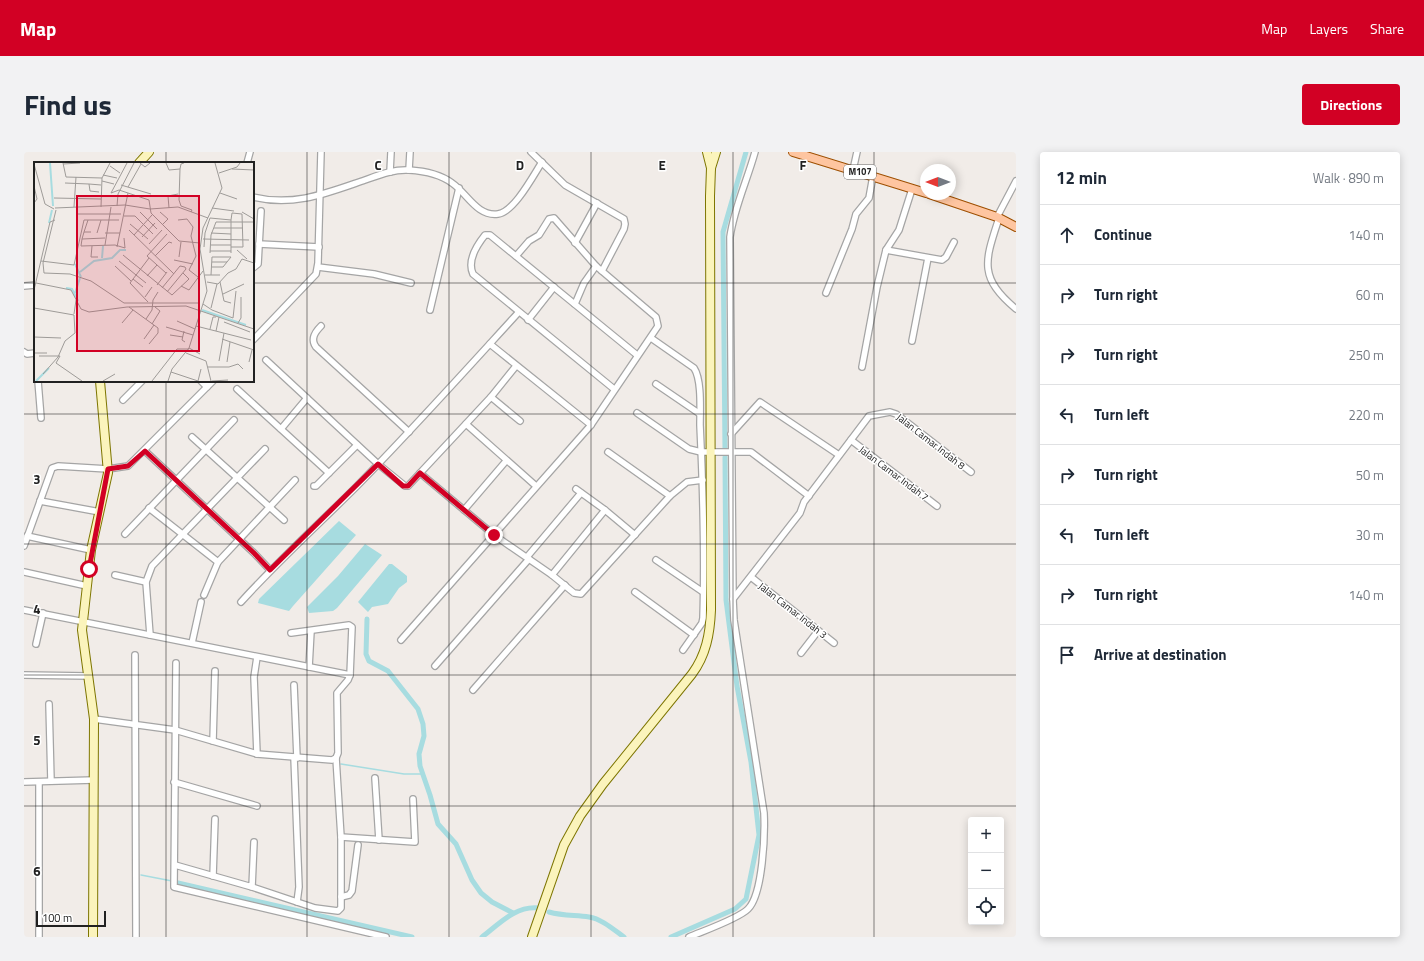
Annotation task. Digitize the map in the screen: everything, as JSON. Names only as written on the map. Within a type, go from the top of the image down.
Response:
[{"type":"main road","points":[[139,162],[142,152]]},
{"type":"main road","points":[[140,162],[149,152]]},
{"type":"main road","points":[[532,937],[564,845],[580,816],[603,784],[692,674],[703,657],[709,635],[711,610],[711,168],[707,152]]},
{"type":"main road","points":[[711,168],[716,152]]},
{"type":"main road","name":"M107","points":[[793,152],[920,191]]},
{"type":"main road","points":[[947,200],[998,217],[1016,227]]},
{"type":"main road","points":[[96,937],[94,719],[83,622],[91,550],[108,469],[100,382]]},
{"type":"street","points":[[247,162],[250,152]]},
{"type":"street","points":[[254,339],[311,281],[318,267],[322,152]]},
{"type":"street","points":[[390,172],[391,152]]},
{"type":"street","points":[[409,170],[410,152]]},
{"type":"street","points":[[531,152],[565,185],[622,218],[625,224],[602,271]]},
{"type":"street","points":[[689,937],[749,908],[755,897],[766,835],[764,813],[734,620],[733,599],[730,237],[732,220],[749,174],[754,152]]},
{"type":"street","points":[[853,170],[857,152]]},
{"type":"street","points":[[254,197],[279,202],[320,196],[390,172],[409,170],[438,175],[459,188],[480,210],[493,214],[503,213],[512,206],[542,162]]},
{"type":"street","points":[[826,293],[852,229],[856,214],[869,198],[872,176]]},
{"type":"street","points":[[1016,181],[998,217],[987,261],[988,276],[1000,296],[1016,309]]},
{"type":"street","points":[[430,310],[459,188]]},
{"type":"street","points":[[862,367],[877,287],[886,250],[899,230],[912,188]]},
{"type":"street","points":[[576,243],[597,203]]},
{"type":"street","points":[[254,267],[258,264],[261,211]]},
{"type":"street","points":[[401,640],[591,425],[658,326],[656,317],[596,266],[556,220],[552,218],[546,222],[540,235],[529,241],[516,256]]},
{"type":"street","points":[[614,389],[518,313],[473,274],[472,270],[475,248],[487,234],[516,256],[637,356]]},
{"type":"street","points":[[886,250],[928,258],[944,259],[954,242]]},
{"type":"street","points":[[259,244],[319,247]]},
{"type":"street","points":[[912,341],[928,258]]},
{"type":"street","points":[[575,304],[584,283],[596,266]]},
{"type":"street","points":[[318,267],[374,274],[411,283]]},
{"type":"street","points":[[24,286],[34,285]]},
{"type":"street","points":[[528,320],[554,287]]},
{"type":"street","points":[[241,602],[270,570],[409,432],[453,386],[518,313]]},
{"type":"street","points":[[321,326],[314,335],[314,344],[409,432]]},
{"type":"street","points":[[651,338],[696,371],[700,414],[703,480],[703,620],[683,650]]},
{"type":"street","points":[[490,344],[591,425]]},
{"type":"street","points":[[266,360],[403,486],[408,486],[491,397],[516,366]]},
{"type":"street","points":[[38,382],[41,418]]},
{"type":"street","points":[[123,400],[141,382]]},
{"type":"street","points":[[202,382],[207,387]]},
{"type":"street","points":[[24,546],[50,470],[53,467],[108,469],[128,466],[145,451],[212,382]]},
{"type":"street","points":[[656,384],[700,414]]},
{"type":"street","points":[[237,389],[329,473]]},
{"type":"street","points":[[491,397],[520,420]]},
{"type":"street","points":[[281,428],[307,398]]},
{"type":"street","points":[[731,434],[760,402],[840,455]]},
{"type":"street","name":"Jalan Camar Indah 8","points":[[851,440],[869,416],[890,412],[896,414],[971,472]]},
{"type":"street","points":[[637,413],[685,447],[701,452],[750,452],[809,496]]},
{"type":"street","points":[[125,534],[234,420]]},
{"type":"street","points":[[466,424],[536,486]]},
{"type":"street","points":[[192,437],[284,520]]},
{"type":"street","points":[[733,599],[800,513],[802,505],[851,440]]},
{"type":"street","name":"Jalan Camar Indah 7","points":[[851,440],[937,506]]},
{"type":"street","points":[[314,486],[316,486],[357,445]]},
{"type":"street","points":[[150,635],[146,582],[152,566],[265,449]]},
{"type":"street","points":[[145,451],[207,508],[270,570]]},
{"type":"street","points":[[608,452],[670,496]]},
{"type":"street","points":[[464,510],[506,461]]},
{"type":"street","points":[[420,473],[494,535],[552,575],[574,593],[581,594],[670,496],[687,482],[703,480]]},
{"type":"street","points":[[204,595],[218,562],[295,480]]},
{"type":"street","points":[[576,489],[606,510],[635,535]]},
{"type":"street","points":[[435,666],[528,558],[581,493]]},
{"type":"street","points":[[40,501],[100,512]]},
{"type":"street","points":[[149,508],[218,562]]},
{"type":"street","points":[[552,575],[606,510]]},
{"type":"street","points":[[27,536],[91,550]]},
{"type":"street","points":[[656,560],[703,592]]},
{"type":"street","points":[[24,572],[87,586]]},
{"type":"street","points":[[115,575],[146,582]]},
{"type":"street","name":"Jalan Camar Indah 3","points":[[751,577],[834,643]]},
{"type":"street","points":[[473,690],[565,585]]},
{"type":"street","points":[[635,592],[694,635]]},
{"type":"street","points":[[192,643],[201,602]]},
{"type":"street","points":[[24,610],[350,675]]},
{"type":"street","points":[[36,644],[43,613]]},
{"type":"street","points":[[175,865],[252,887],[315,908],[338,911],[341,908],[341,838],[336,758],[338,753],[337,693],[348,680],[350,675],[351,625],[291,633]]},
{"type":"street","points":[[309,667],[311,631]]},
{"type":"street","points":[[801,653],[818,631]]},
{"type":"street","points":[[135,656],[136,937]]},
{"type":"street","points":[[256,754],[254,677],[257,657]]},
{"type":"street","points":[[176,664],[174,887],[386,937]]},
{"type":"street","points":[[213,741],[214,671]]},
{"type":"street","points":[[24,675],[89,676]]},
{"type":"street","points":[[294,685],[299,887],[297,902]]},
{"type":"street","points":[[49,704],[51,781]]},
{"type":"street","points":[[94,719],[175,730],[256,754],[332,760],[336,758]]},
{"type":"street","points":[[375,778],[378,840]]},
{"type":"street","points":[[24,782],[94,780]]},
{"type":"street","points":[[39,782],[39,937]]},
{"type":"street","points":[[174,782],[257,806]]},
{"type":"street","points":[[341,838],[414,842],[413,799]]},
{"type":"street","points":[[213,876],[215,819]]},
{"type":"street","points":[[252,887],[254,842]]},
{"type":"street","points":[[341,897],[349,895],[352,891],[358,845]]},
{"type":"water","points":[[339,521],[356,535],[289,611],[258,603],[259,599]]},
{"type":"water","points":[[365,544],[382,555],[337,608],[333,611],[309,613],[307,607],[338,576]]},
{"type":"water","points":[[389,564],[392,564],[407,576],[407,582],[399,588],[388,604],[372,607],[368,612],[358,602]]},
{"type":"waterway","points":[[725,451],[723,232],[746,152]]},
{"type":"waterway","points":[[671,937],[735,909],[746,899],[759,835],[751,762],[737,686],[726,600],[725,457]]},
{"type":"waterway","points":[[367,619],[366,654],[369,661],[388,671],[418,709],[423,724],[424,736],[419,754],[420,766],[438,824],[456,844],[472,880],[481,893],[492,902],[513,913]]},
{"type":"waterway","points":[[341,764],[404,774],[422,774]]},
{"type":"waterway","points":[[141,875],[172,881]]},
{"type":"waterway","points":[[178,883],[412,937]]},
{"type":"waterway","points":[[482,937],[501,921],[515,912],[523,909],[539,908]]},
{"type":"waterway","points":[[549,912],[594,918],[608,925],[624,937]]},
{"type":"route","points":[[89,569],[91,550],[108,469],[128,466],[145,451],[207,508],[270,570],[378,464],[403,486],[408,486],[420,473],[494,535]]}]
